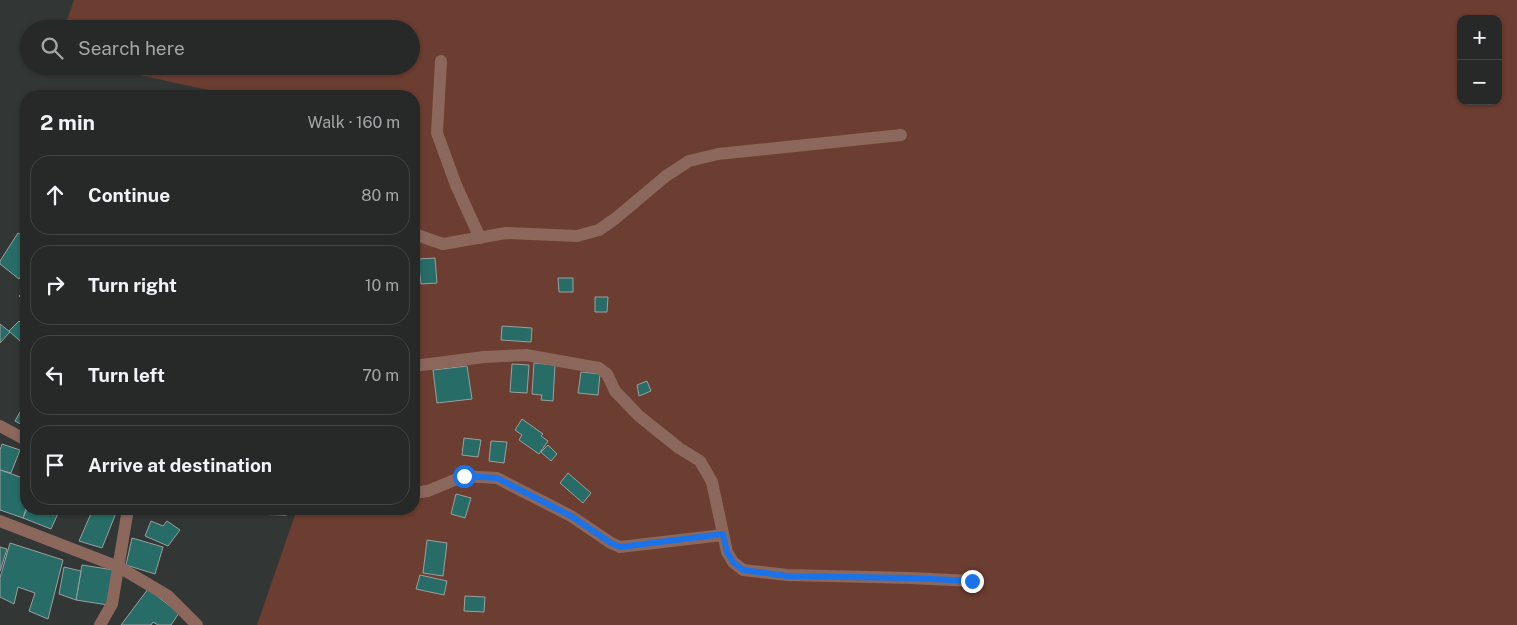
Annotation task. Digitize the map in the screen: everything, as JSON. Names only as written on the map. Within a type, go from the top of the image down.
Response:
[{"type":"street","points":[[442,61],[437,133],[456,185],[480,238]]},
{"type":"street","points":[[420,236],[443,244],[506,233],[577,236],[600,230],[666,176],[689,161],[718,154],[901,135]]},
{"type":"street","points":[[420,365],[526,354],[599,368],[607,374],[615,391],[639,416],[679,448],[700,461],[712,482],[727,552],[733,562],[743,570],[787,576],[972,581]]},
{"type":"street","points":[[0,426],[20,437]]},
{"type":"street","points":[[420,493],[464,476],[497,478],[571,516],[620,547],[723,534]]},
{"type":"street","points":[[100,625],[112,604],[127,515]]},
{"type":"street","points":[[0,521],[119,567],[168,596],[197,625]]},
{"type":"shaded area","points":[[74,0],[1517,0],[1517,625],[257,625],[295,515],[420,515],[420,90],[208,90],[140,75],[420,75],[420,20],[67,20]]},
{"type":"building","points":[[18,233],[20,234],[19,279],[0,264],[0,261]]},
{"type":"building","points":[[435,258],[437,283],[421,284],[420,259]]},
{"type":"building","points":[[558,278],[573,278],[573,292],[559,292]]},
{"type":"building","points":[[595,297],[608,297],[607,312],[595,312]]},
{"type":"building","points":[[19,321],[20,341],[9,331]]},
{"type":"building","points":[[0,324],[10,332],[0,343]]},
{"type":"building","points":[[502,326],[532,328],[531,342],[501,340]]},
{"type":"building","points":[[534,363],[555,365],[553,401],[541,400],[542,395],[532,394]]},
{"type":"building","points":[[512,364],[529,365],[527,393],[510,392]]},
{"type":"building","points":[[467,366],[472,399],[437,403],[433,370]]},
{"type":"building","points":[[581,372],[600,374],[598,395],[578,393]]},
{"type":"building","points":[[647,381],[651,391],[639,396],[637,385]]},
{"type":"building","points":[[20,412],[20,424],[15,421]]},
{"type":"building","points":[[522,419],[543,434],[541,436],[548,441],[539,454],[519,440],[522,435],[515,430]]},
{"type":"building","points":[[464,438],[481,440],[478,457],[462,455]]},
{"type":"building","points":[[491,441],[507,442],[504,463],[489,461]]},
{"type":"building","points":[[2,444],[20,450],[11,473],[0,470],[0,450]]},
{"type":"building","points":[[548,445],[557,454],[551,461],[541,452]]},
{"type":"building","points":[[0,470],[20,477],[20,515],[24,515],[23,518],[0,510]]},
{"type":"building","points":[[568,473],[591,493],[583,503],[560,483]]},
{"type":"building","points":[[456,494],[471,498],[465,518],[451,514]]},
{"type":"building","points":[[24,515],[57,515],[51,529],[23,518]]},
{"type":"building","points":[[90,515],[115,515],[102,548],[79,541]]},
{"type":"building","points":[[151,521],[163,526],[167,521],[180,530],[168,546],[145,536]]},
{"type":"building","points":[[132,538],[163,547],[155,574],[126,565]]},
{"type":"building","points":[[427,540],[447,543],[443,576],[423,573]]},
{"type":"building","points":[[10,543],[63,560],[48,619],[29,611],[35,593],[18,587],[14,604],[0,597],[0,578]]},
{"type":"building","points":[[0,547],[7,549],[0,571]]},
{"type":"building","points":[[82,565],[114,570],[108,605],[76,600]]},
{"type":"building","points":[[64,567],[81,571],[76,600],[59,594]]},
{"type":"building","points":[[420,575],[447,581],[444,595],[416,589]]},
{"type":"building","points":[[148,589],[179,613],[171,625],[158,625],[153,622],[151,625],[121,625]]},
{"type":"building","points":[[465,596],[485,597],[484,612],[464,611]]},
{"type":"route","points":[[464,476],[497,478],[571,516],[620,547],[723,534],[727,552],[733,562],[743,570],[787,576],[972,581]]}]
